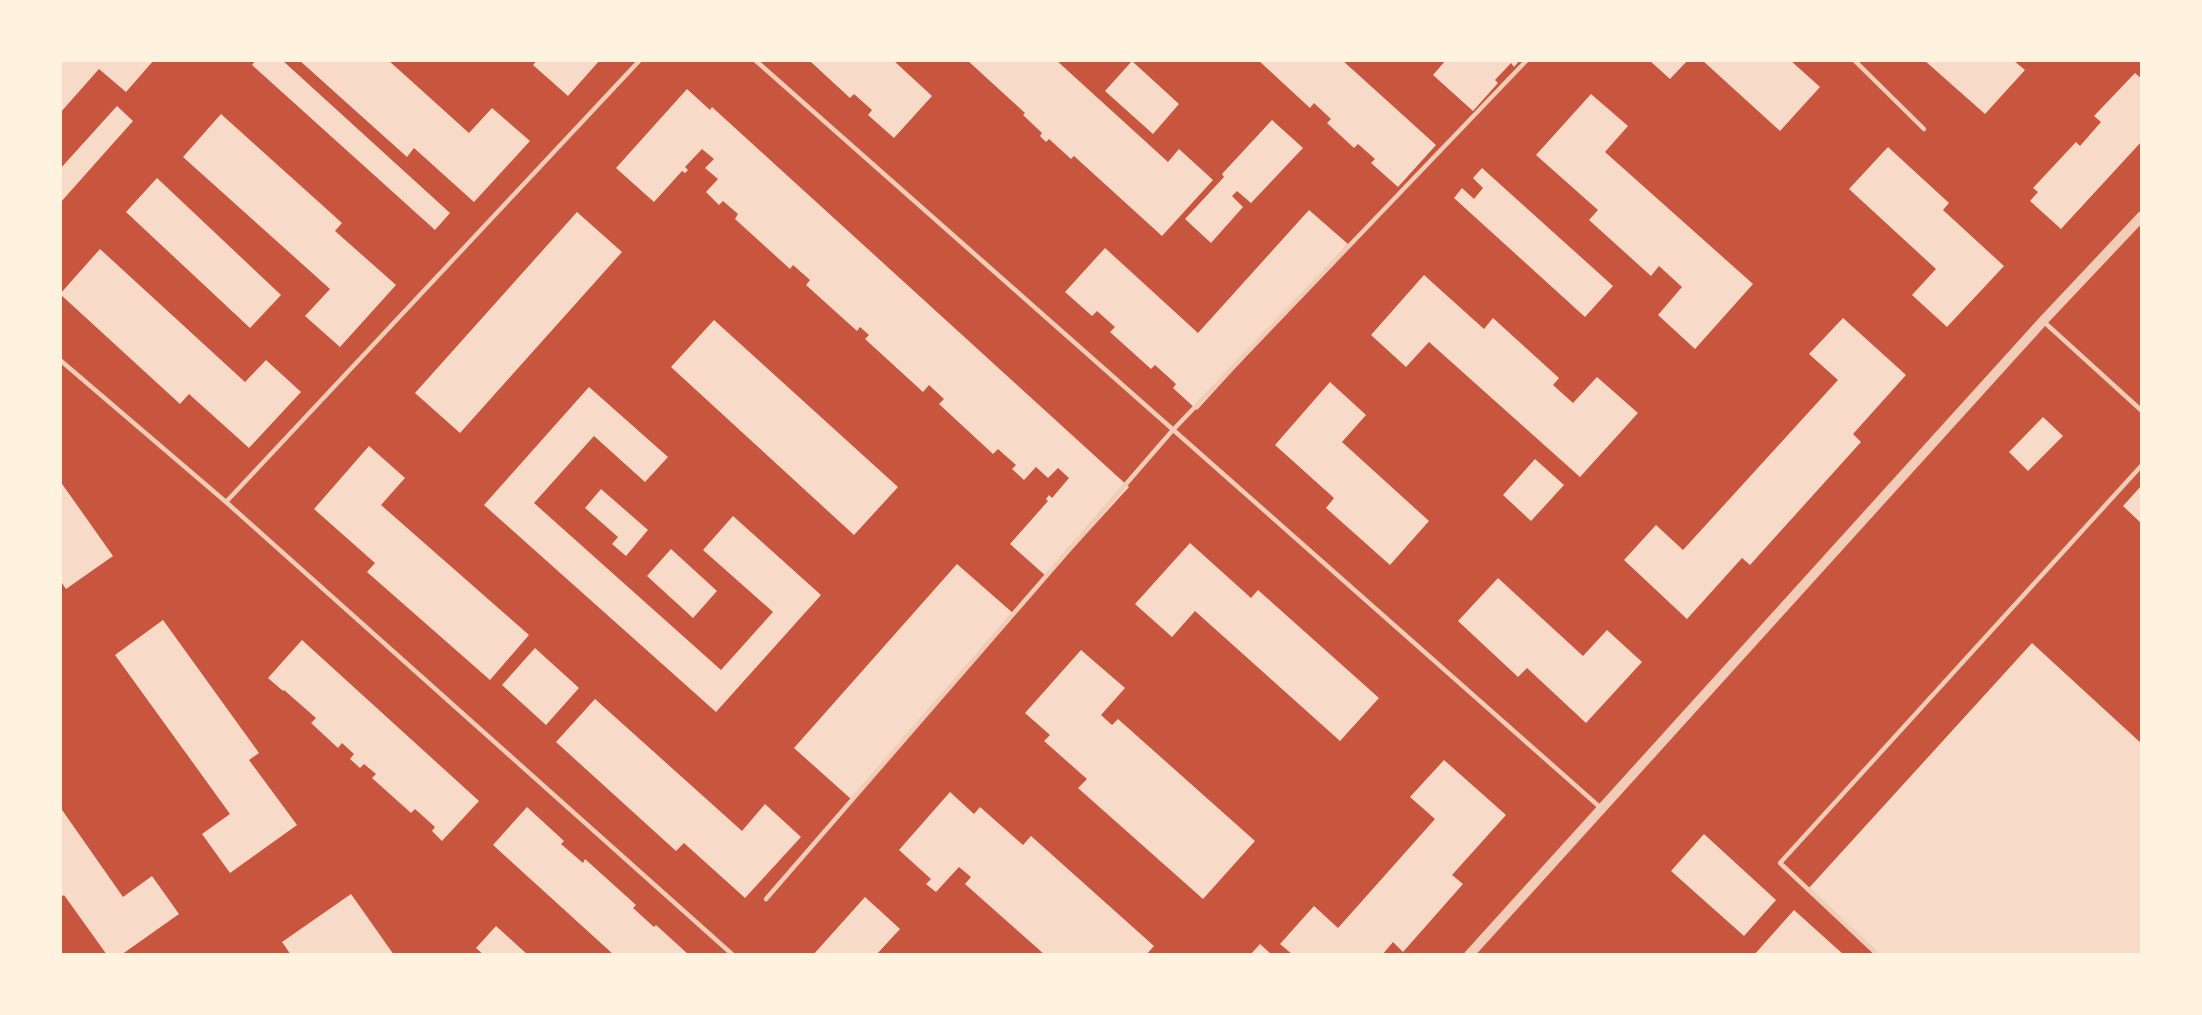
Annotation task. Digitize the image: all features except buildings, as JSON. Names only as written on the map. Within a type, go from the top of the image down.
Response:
[{"type":"street","points":[[1469,955],[2043,321],[2142,216]]},
{"type":"lane","points":[[226,502],[640,60]]},
{"type":"lane","points":[[754,60],[1602,809]]},
{"type":"lane","points":[[766,899],[1172,431],[1527,60]]},
{"type":"lane","points":[[1854,60],[1924,129]]},
{"type":"lane","points":[[2043,321],[2142,411]]},
{"type":"lane","points":[[60,360],[226,502],[733,955]]},
{"type":"lane","points":[[1878,955],[1780,864],[2142,465]]}]
